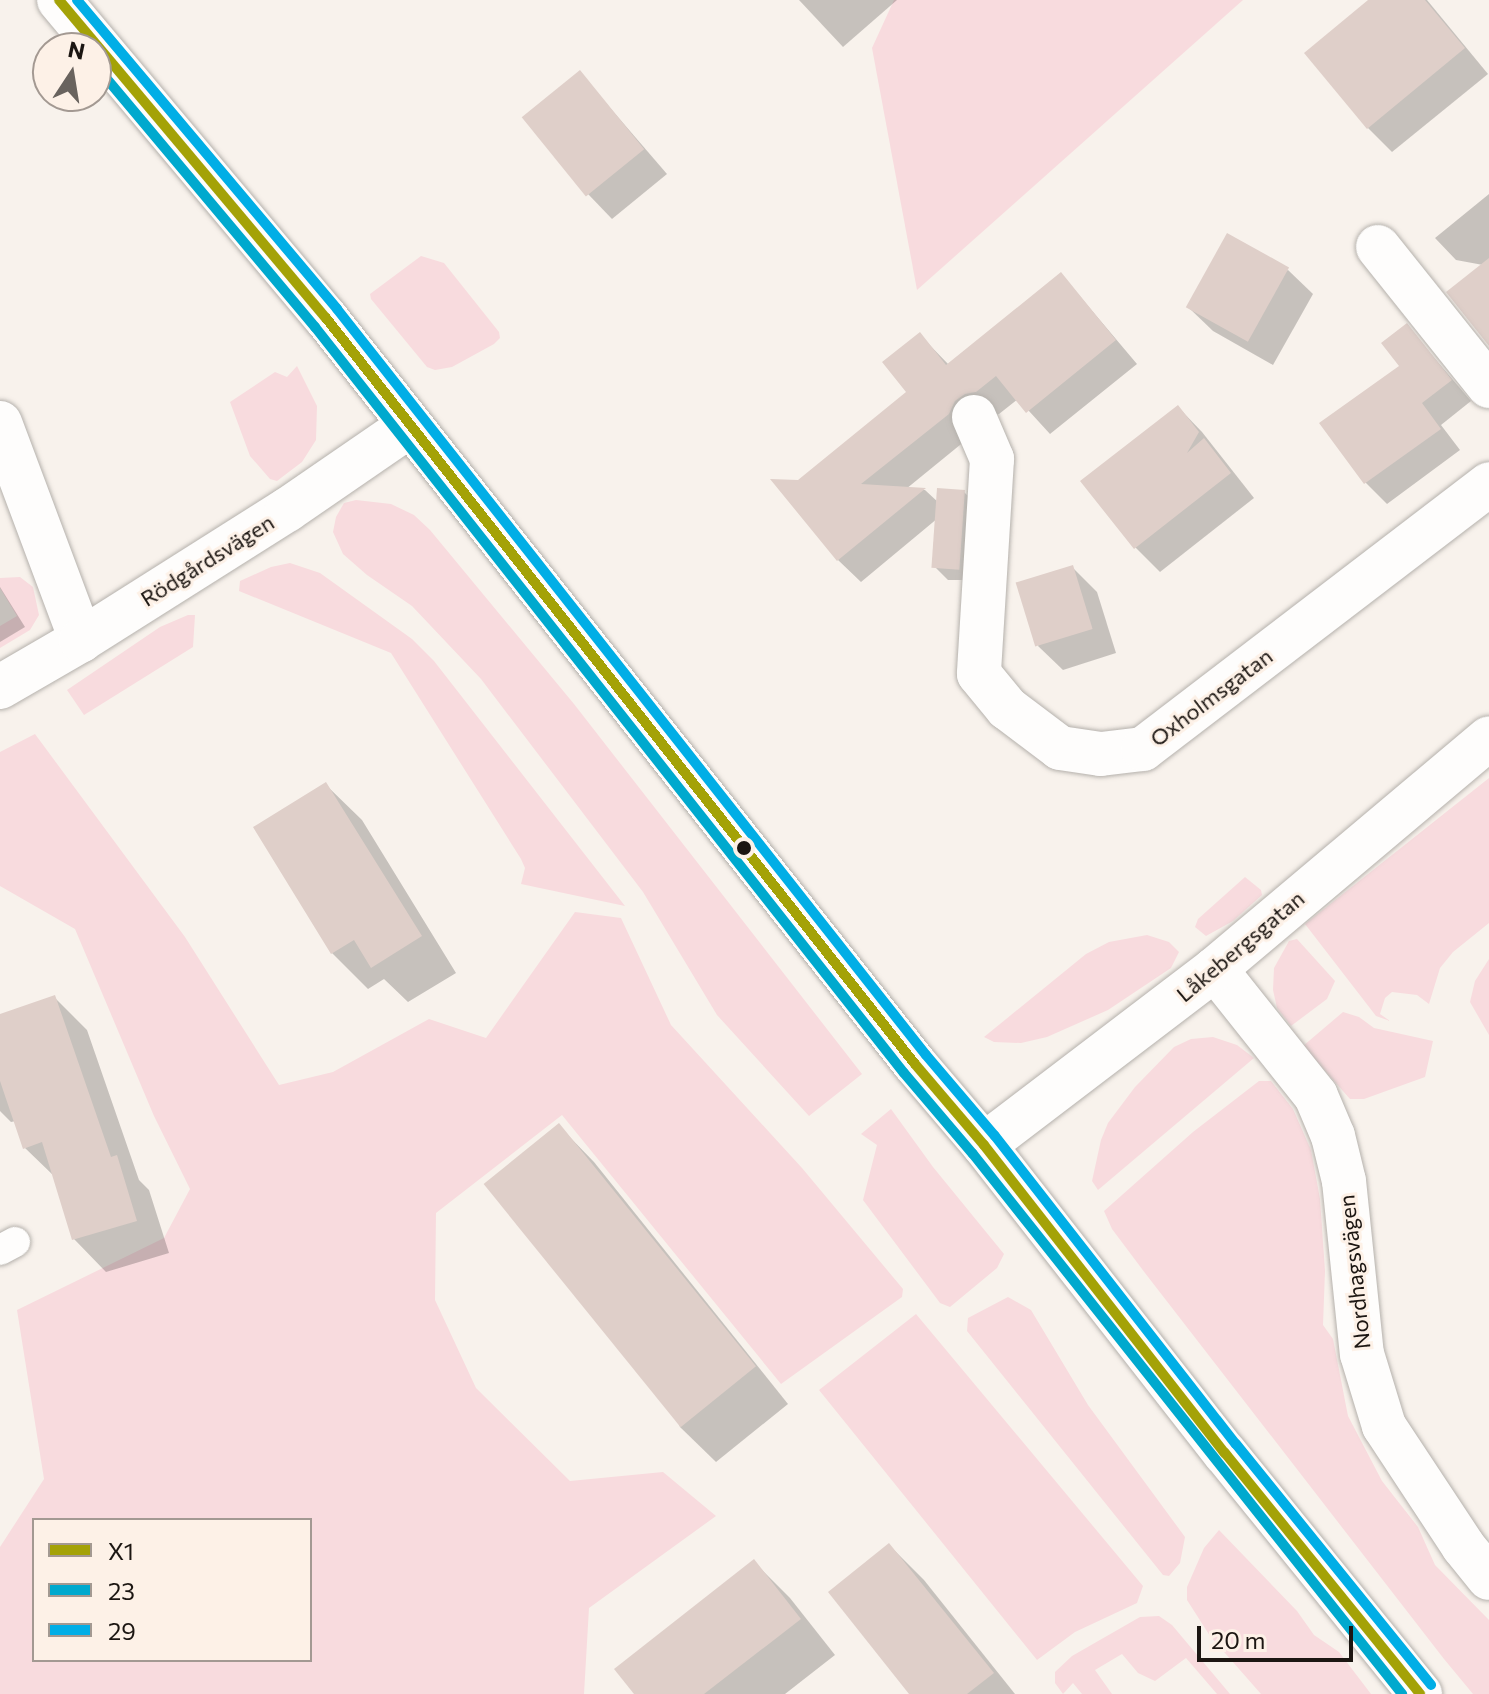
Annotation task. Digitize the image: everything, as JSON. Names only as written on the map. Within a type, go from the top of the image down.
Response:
[{"type":"street","points":[[59,0],[326,318],[746,846],[915,1064],[984,1145],[1420,1694]]},
{"type":"street","points":[[1378,247],[1489,386]]},
{"type":"street","name":"Oxholmsgatan","points":[[974,417],[992,459],[979,674],[1007,708],[1060,748],[1101,754],[1143,749],[1489,484]]},
{"type":"street","points":[[0,423],[81,640]]},
{"type":"street","name":"Rödgårdsvägen","points":[[0,687],[81,640],[287,510],[409,426]]},
{"type":"street","name":"Låkebergsgatan","points":[[984,1145],[1215,969],[1489,738]]},
{"type":"street","name":"Nordhagsvägen","points":[[1215,969],[1316,1096],[1333,1136],[1344,1181],[1362,1354],[1384,1426],[1463,1546],[1489,1578]]},
{"type":"shaded area","points":[[894,0],[1243,0],[917,290],[872,48]]},
{"type":"shaded area","points":[[421,256],[444,263],[499,332],[500,338],[494,344],[452,367],[435,370],[427,367],[371,299],[370,294]]},
{"type":"shaded area","points":[[297,366],[317,406],[316,440],[302,462],[277,481],[270,479],[250,456],[230,402],[275,372],[287,377]]},
{"type":"shaded area","points":[[356,500],[391,504],[414,515],[430,530],[574,704],[862,1074],[809,1116],[717,1015],[643,892],[481,679],[412,606],[343,554],[333,532],[336,517],[344,503]]},
{"type":"shaded area","points":[[290,563],[320,573],[412,639],[434,661],[625,906],[521,884],[525,868],[521,859],[391,653],[239,591],[240,581],[271,567]]},
{"type":"shaded area","points":[[20,577],[33,587],[39,615],[30,630],[0,648],[0,626],[17,616],[0,588],[0,578]]},
{"type":"shaded area","points":[[195,615],[193,647],[84,715],[67,690],[160,627]]},
{"type":"shaded area","points":[[35,734],[185,937],[279,1085],[333,1072],[429,1019],[486,1038],[575,912],[621,918],[671,1025],[802,1168],[903,1289],[902,1297],[781,1384],[562,1115],[436,1213],[435,1300],[476,1388],[570,1481],[663,1472],[716,1516],[589,1608],[584,1694],[0,1694],[0,1547],[44,1479],[17,1310],[164,1238],[190,1189],[154,1116],[75,929],[0,886],[0,752]]},
{"type":"shaded area","points":[[1489,778],[1489,923],[1453,952],[1440,968],[1429,1004],[1417,995],[1392,992],[1385,998],[1380,1014],[1390,1021],[1376,1016],[1305,924]]},
{"type":"shaded area","points":[[1245,877],[1261,890],[1262,895],[1233,921],[1206,936],[1195,927],[1198,919]]},
{"type":"shaded area","points":[[1147,935],[1169,942],[1179,952],[1171,968],[1108,1010],[1047,1037],[1021,1043],[994,1042],[984,1037],[1086,954],[1109,942]]},
{"type":"shaded area","points":[[1297,939],[1335,981],[1327,999],[1291,1026],[1277,1008],[1273,990],[1274,968],[1289,941]]},
{"type":"shaded area","points":[[1489,959],[1489,1035],[1470,1002],[1475,981]]},
{"type":"shaded area","points":[[1343,1012],[1359,1017],[1374,1028],[1433,1041],[1425,1077],[1364,1099],[1350,1099],[1303,1046]]},
{"type":"shaded area","points":[[1213,1037],[1237,1045],[1254,1058],[1098,1190],[1092,1181],[1101,1140],[1108,1123],[1135,1087],[1174,1047],[1191,1039]]},
{"type":"shaded area","points":[[1259,1081],[1271,1081],[1293,1109],[1311,1150],[1320,1199],[1325,1271],[1323,1325],[1333,1339],[1348,1416],[1382,1481],[1418,1527],[1435,1565],[1489,1620],[1489,1694],[1473,1694],[1444,1659],[1145,1273],[1112,1229],[1104,1211],[1193,1132]]},
{"type":"shaded area","points":[[891,1109],[933,1167],[1004,1254],[997,1268],[950,1307],[940,1303],[863,1200],[877,1145],[861,1134]]},
{"type":"shaded area","points":[[1008,1297],[1031,1310],[1088,1405],[1185,1537],[1180,1563],[1169,1576],[1163,1575],[967,1331],[968,1318]]},
{"type":"shaded area","points":[[916,1314],[1143,1586],[1137,1603],[1075,1632],[1037,1660],[819,1390]]},
{"type":"shaded area","points":[[1219,1530],[1297,1611],[1314,1635],[1339,1652],[1371,1694],[1261,1694],[1210,1636],[1187,1600],[1187,1587],[1204,1548]]},
{"type":"shaded area","points":[[1159,1616],[1172,1625],[1230,1694],[1217,1694],[1186,1658],[1155,1681],[1138,1673],[1122,1654],[1095,1670],[1112,1694],[1082,1694],[1073,1683],[1063,1694],[1055,1683],[1055,1672],[1072,1656],[1140,1617]]},
{"type":"building","points":[[1368,0],[1425,0],[1465,48],[1367,129],[1304,53]]},
{"type":"building","points":[[580,70],[644,149],[586,196],[522,117]]},
{"type":"building","points":[[1227,233],[1289,267],[1248,342],[1186,307]]},
{"type":"building","points":[[1489,258],[1489,346],[1446,292]]},
{"type":"building","points":[[1061,272],[1116,340],[1026,413],[996,376],[976,392],[965,394],[955,401],[949,414],[861,484],[926,488],[837,561],[770,479],[798,480],[906,392],[882,362],[920,332],[946,365]]},
{"type":"building","points":[[1407,323],[1452,380],[1422,403],[1441,429],[1364,484],[1319,423],[1399,366],[1381,343]]},
{"type":"building","points":[[1178,405],[1199,432],[1187,453],[1204,438],[1231,473],[1134,549],[1080,481]]},
{"type":"building","points":[[937,488],[965,490],[959,570],[931,568]]},
{"type":"building","points":[[1073,565],[1093,629],[1035,647],[1016,583]]},
{"type":"building","points":[[326,782],[422,936],[371,968],[354,940],[331,954],[253,827]]},
{"type":"building","points":[[55,995],[111,1157],[117,1155],[137,1221],[72,1240],[42,1142],[23,1149],[0,1081],[0,1014]]},
{"type":"building","points":[[559,1123],[756,1366],[681,1427],[484,1184]]},
{"type":"building","points":[[889,1543],[994,1673],[967,1694],[909,1694],[828,1592]]},
{"type":"building","points":[[754,1559],[801,1619],[704,1694],[634,1694],[614,1669]]},
{"type":"transit line","name":"X1","points":[[59,0],[326,318],[915,1064],[984,1145],[1225,1453],[1420,1694]]},
{"type":"transit line","name":"29","points":[[77,0],[337,309],[926,1055],[995,1136],[1236,1444],[1431,1685]]},
{"type":"transit line","name":"23","points":[[112,85],[315,327],[904,1073],[973,1154],[1402,1694]]}]
